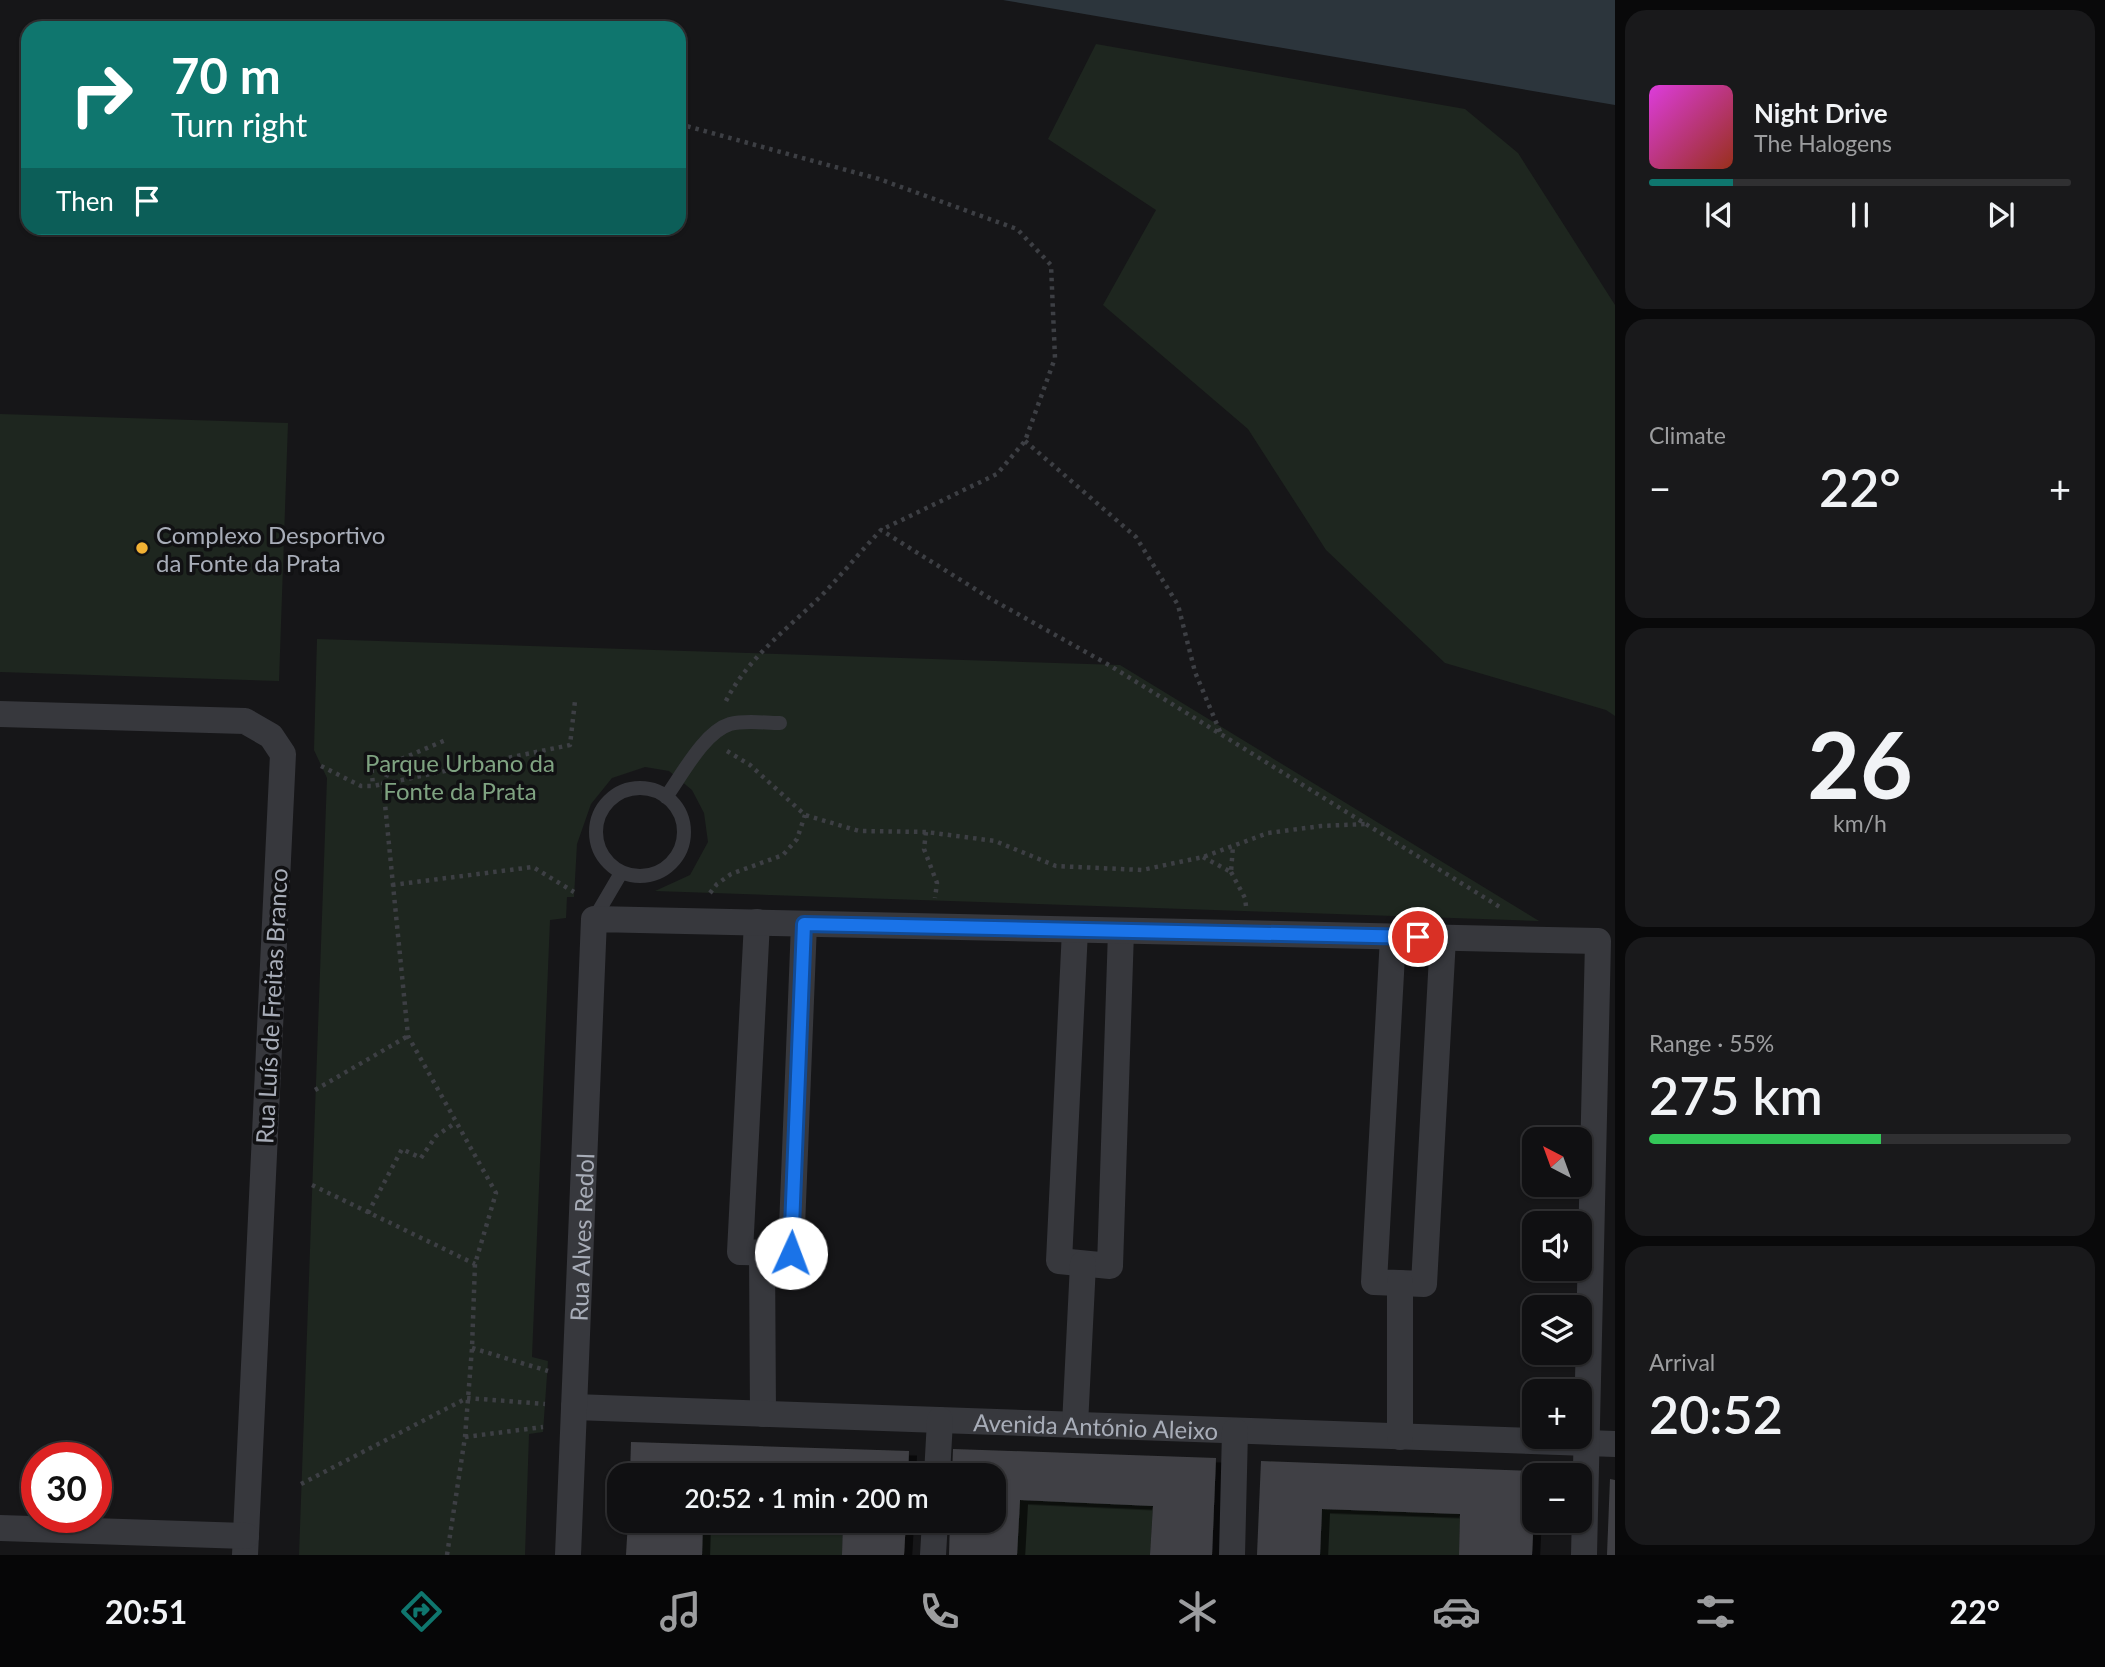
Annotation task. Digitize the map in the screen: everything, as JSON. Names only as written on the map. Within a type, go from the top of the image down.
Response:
[{"type":"street","name":"Rua Luís de Freitas Branco","points":[[0,714],[245,721],[271,736],[283,754],[246,1545]]},
{"type":"street","points":[[594,919],[1598,941],[1588,1379]]},
{"type":"street","name":"Rua Alves Redol","points":[[568,1555],[594,919]]},
{"type":"street","points":[[757,922],[740,1251],[762,1253],[791,1253],[804,924]]},
{"type":"street","points":[[1075,930],[1059,1261],[1110,1266],[1121,930]]},
{"type":"street","points":[[1393,937],[1374,1282],[1424,1284],[1443,938]]},
{"type":"street","points":[[762,1253],[763,1414]]},
{"type":"street","points":[[1075,1425],[1083,1264]]},
{"type":"street","points":[[1400,1283],[1400,1437]]},
{"type":"street","name":"Avenida António Aleixo","points":[[574,1407],[1522,1441]]},
{"type":"street","points":[[938,1463],[940,1420]]},
{"type":"street","points":[[1232,1555],[1235,1431]]},
{"type":"street","name":"Avenida António Aleixo","points":[[1592,1443],[1615,1444]]},
{"type":"street","points":[[1584,1555],[1586,1449]]},
{"type":"street","points":[[0,1528],[246,1545]]},
{"type":"street","points":[[933,1555],[934,1533]]},
{"type":"lane","points":[[666,797],[708,739],[718,730],[733,723],[780,723]]},
{"type":"lane","points":[[635,789],[649,789],[666,797],[681,817],[684,831],[675,859],[664,869],[650,875],[621,873],[609,865],[596,840],[596,825],[609,800],[621,792],[635,789]]},
{"type":"lane","points":[[594,919],[621,873]]},
{"type":"path","points":[[686,126],[879,179],[1017,229],[1051,265],[1055,358],[1025,441],[997,474],[881,530],[822,594],[760,652],[733,688],[708,739],[750,765],[805,816],[859,831],[926,832],[995,841],[1056,866],[1142,870],[1203,857],[1268,833],[1321,826],[1367,824]]},
{"type":"path","points":[[1025,441],[1136,537],[1178,605],[1195,672],[1222,735]]},
{"type":"path","points":[[881,530],[991,599],[1109,665],[1510,914]]},
{"type":"path","points":[[321,766],[360,786],[373,786],[570,745],[575,701]]},
{"type":"path","points":[[447,1555],[465,1437],[475,1264],[496,1193],[408,1036],[383,785],[392,763],[448,739]]},
{"type":"path","points":[[371,761],[373,786]]},
{"type":"path","points":[[710,893],[731,874],[783,855],[797,839],[805,816]]},
{"type":"path","points":[[926,832],[924,849],[937,883],[935,900]]},
{"type":"path","points":[[1233,846],[1231,872],[1245,898],[1247,911]]},
{"type":"path","points":[[1203,857],[1231,872]]},
{"type":"path","points":[[391,885],[533,867],[574,892]]},
{"type":"path","points":[[315,1090],[408,1036]]},
{"type":"path","points":[[368,1213],[402,1149],[421,1158],[436,1136],[455,1123]]},
{"type":"path","points":[[312,1185],[475,1264]]},
{"type":"path","points":[[472,1349],[548,1371]]},
{"type":"path","points":[[301,1484],[467,1398],[545,1404]]},
{"type":"path","points":[[465,1437],[543,1427]]},
{"type":"green space","points":[[1096,44],[1465,109],[1518,153],[1615,305],[1615,716],[1606,710],[1445,663],[1326,550],[1248,429],[1103,305],[1156,210],[1048,139]]},
{"type":"green space","name":"Complexo Desportivo da Fonte da Prata","points":[[0,414],[288,423],[279,681],[0,672]]},
{"type":"green space","name":"Parque Urbano da Fonte da Prata","points":[[317,639],[1120,665],[1539,921],[655,891],[690,875],[708,842],[704,813],[692,790],[669,771],[645,767],[612,778],[591,804],[577,844],[574,897],[567,897],[566,918],[550,920],[532,1357],[548,1361],[543,1432],[529,1434],[525,1555],[299,1555],[327,778],[314,750]]},
{"type":"green space","points":[[1020,1500],[1153,1506],[1150,1555],[1017,1555]]},
{"type":"green space","points":[[1322,1509],[1460,1514],[1459,1555],[1320,1555]]},
{"type":"green space","points":[[703,1533],[843,1533],[842,1555],[702,1555]]},
{"type":"shaded area","points":[[1003,0],[1615,0],[1615,105]]},
{"type":"building","points":[[631,1442],[909,1451],[908,1463],[630,1463]]},
{"type":"building","points":[[953,1449],[1216,1458],[1212,1555],[1150,1555],[1153,1506],[1020,1500],[1017,1555],[949,1555],[950,1533],[1006,1533],[1006,1463],[952,1463]]},
{"type":"building","points":[[1261,1461],[1522,1470],[1522,1533],[1533,1533],[1532,1555],[1459,1555],[1460,1514],[1322,1509],[1320,1555],[1257,1555]]},
{"type":"building","points":[[1610,1479],[1615,1480],[1615,1555],[1607,1555]]},
{"type":"building","points":[[627,1533],[703,1533],[702,1555],[626,1555]]},
{"type":"building","points":[[843,1533],[905,1533],[904,1555],[842,1555]]},
{"type":"place","name":"Complexo Desportivo da Fonte da Prata","points":[[142,548]]},
{"type":"route","points":[[791,1253],[804,924],[1418,937]]}]
